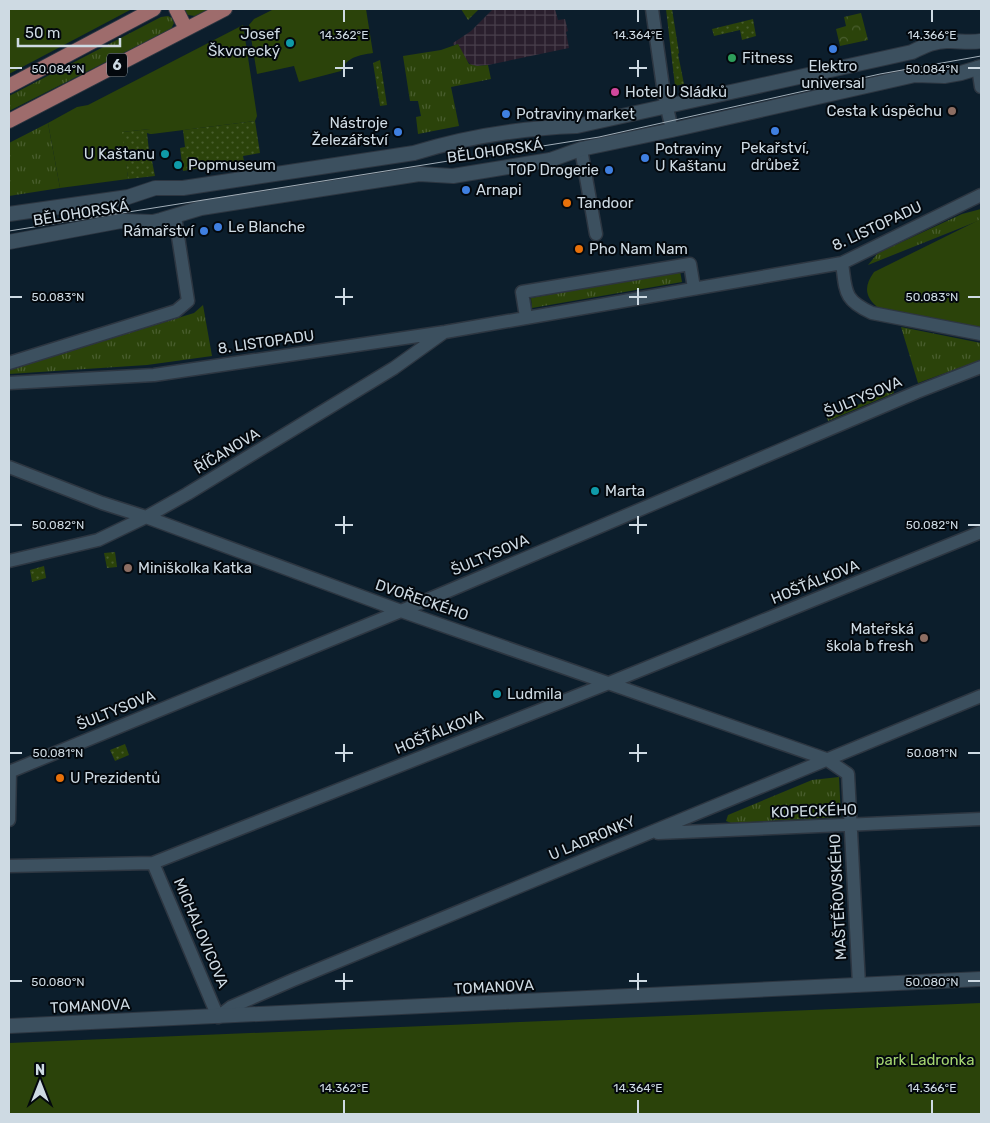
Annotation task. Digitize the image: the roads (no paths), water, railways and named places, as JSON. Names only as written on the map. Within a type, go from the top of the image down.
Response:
[{"type":"main road","name":"6","points":[[9,86],[154,9]]},
{"type":"main road","points":[[176,9],[186,29]]},
{"type":"main road","name":"6","points":[[9,120],[226,9]]},
{"type":"street","points":[[652,9],[666,107],[672,130]]},
{"type":"street","name":"BĚLOHORSKÁ","points":[[9,214],[128,197],[155,188],[184,188],[414,153],[452,142],[541,128],[577,126],[912,52],[931,43],[948,41],[981,42]]},
{"type":"street","points":[[980,67],[981,87]]},
{"type":"street","name":"BĚLOHORSKÁ","points":[[9,242],[121,221],[153,222],[201,208],[419,174],[453,176],[550,160],[581,149],[915,75],[944,76],[980,67]]},
{"type":"street","points":[[581,149],[596,234]]},
{"type":"street","name":"8. LISTOPADU","points":[[9,383],[154,375],[445,332],[842,262],[981,194]]},
{"type":"street","points":[[9,362],[176,311],[188,301],[175,217]]},
{"type":"street","points":[[842,262],[847,296],[858,307],[872,314],[981,334]]},
{"type":"street","points":[[526,317],[522,292],[690,264],[694,288]]},
{"type":"street","name":"ŘÍČANOVA","points":[[9,561],[98,540],[146,517],[188,494],[386,373],[445,332]]},
{"type":"street","name":"ŠULTYSOVA","points":[[9,820],[10,771],[401,611],[917,392],[981,367]]},
{"type":"street","name":"DVOŘECKÉHO","points":[[9,467],[102,503],[146,517],[401,611],[826,759]]},
{"type":"street","name":"HOŠŤÁLKOVA","points":[[9,866],[153,863],[609,683],[981,532]]},
{"type":"street","name":"U LADRONKY","points":[[218,1016],[231,1007],[293,980],[981,696]]},
{"type":"street","name":"MAŠTĚŘOVSKÉHO","points":[[826,759],[848,774],[859,985]]},
{"type":"street","name":"KOPECKÉHO","points":[[648,833],[981,819]]},
{"type":"street","name":"MICHALOVICOVA","points":[[153,863],[218,1016]]},
{"type":"street","name":"TOMANOVA","points":[[9,1026],[981,979]]},
{"type":"tram line","points":[[9,231],[599,137],[880,74],[981,56]]},
{"type":"place","name":"Josef Škvorecký","points":[[290,43]]},
{"type":"place","name":"Elektro universal","points":[[833,49]]},
{"type":"place","name":"Fitness","points":[[732,58]]},
{"type":"place","name":"Hotel U Sládků","points":[[615,92]]},
{"type":"place","name":"Cesta k úspěchu","points":[[952,111]]},
{"type":"place","name":"Potraviny market","points":[[506,114]]},
{"type":"place","name":"Pekařství, drůbež","points":[[775,131]]},
{"type":"place","name":"Nástroje Železářství","points":[[398,132]]},
{"type":"place","name":"U Kaštanu","points":[[165,154]]},
{"type":"place","name":"Potraviny U Kaštanu","points":[[645,158]]},
{"type":"place","name":"Popmuseum","points":[[178,165]]},
{"type":"place","name":"TOP Drogerie","points":[[609,170]]},
{"type":"place","name":"Arnapi","points":[[466,190]]},
{"type":"place","name":"Tandoor","points":[[567,203]]},
{"type":"place","name":"Le Blanche","points":[[218,227]]},
{"type":"place","name":"Rámařství","points":[[204,231]]},
{"type":"place","name":"Pho Nam Nam","points":[[579,249]]},
{"type":"place","name":"Marta","points":[[595,491]]},
{"type":"place","name":"Miniškolka Katka","points":[[128,568]]},
{"type":"place","name":"Mateřská škola b fresh","points":[[924,638]]},
{"type":"place","name":"Ludmila","points":[[497,694]]},
{"type":"place","name":"U Prezidentů","points":[[60,778]]},
{"type":"park label","name":"park Ladronka","points":[[925,1060]]}]
